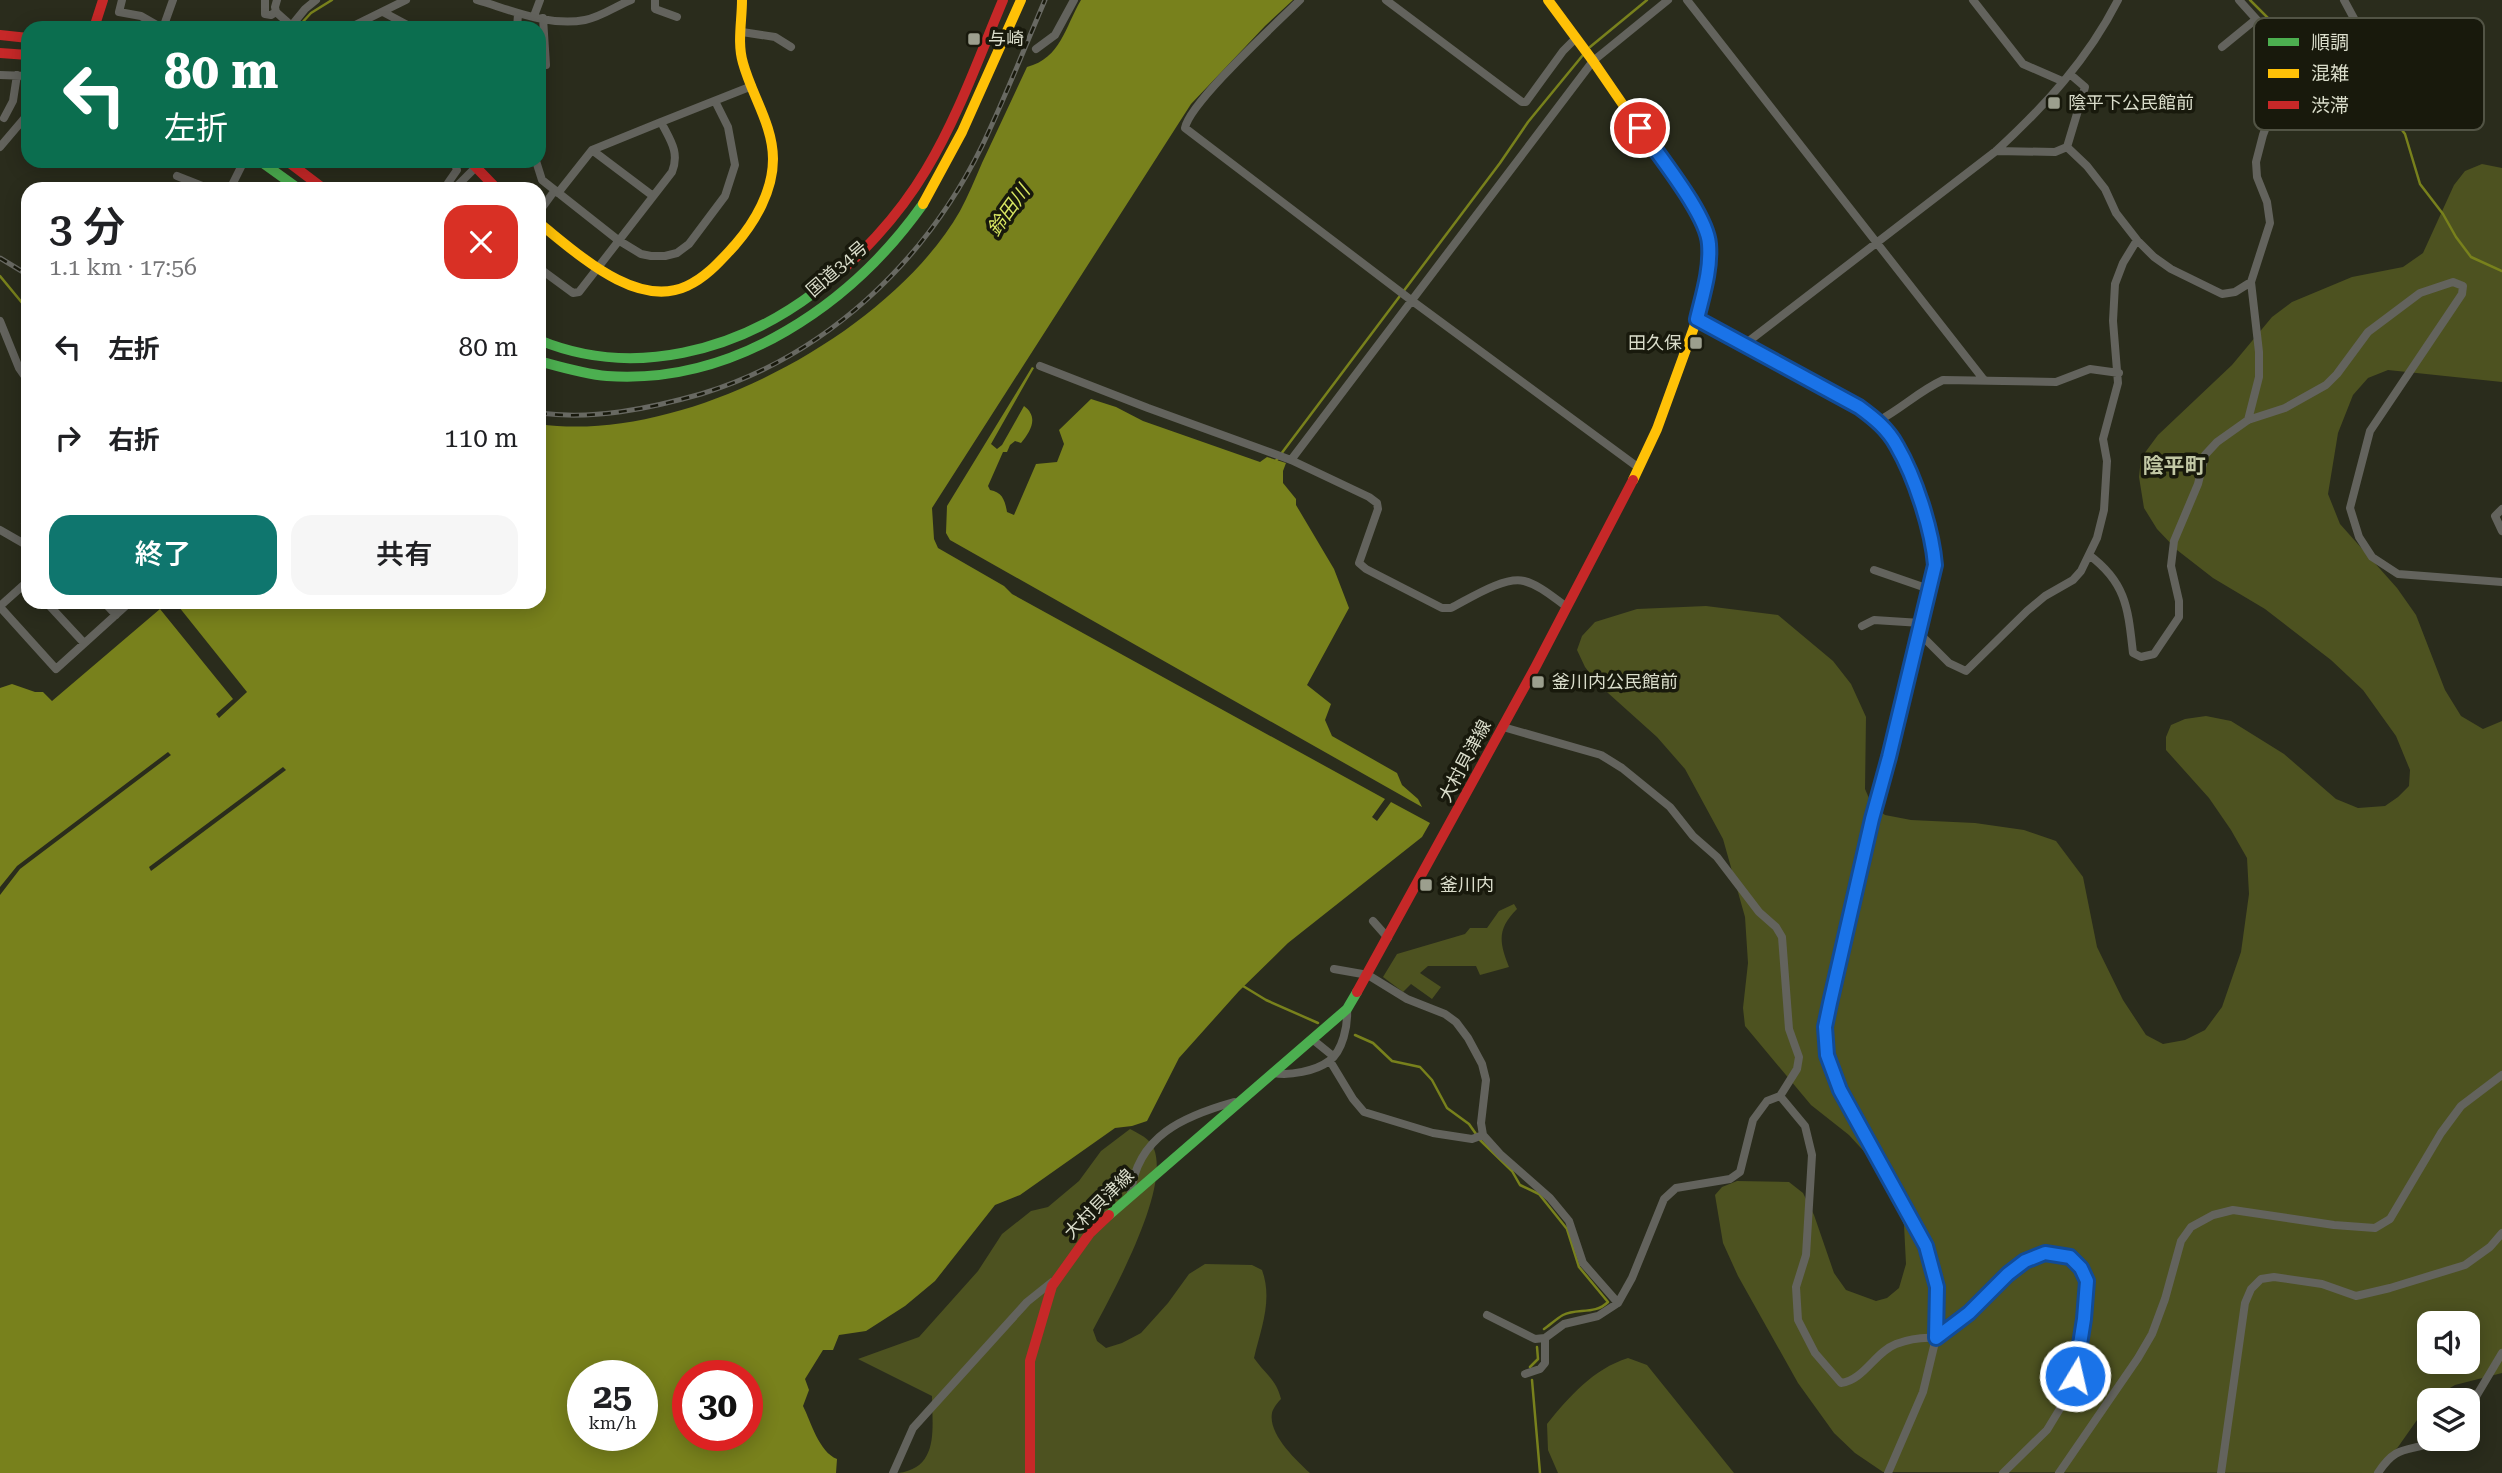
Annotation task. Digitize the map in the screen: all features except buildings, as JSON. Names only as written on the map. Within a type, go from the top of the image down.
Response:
[{"type":"main road","points":[[96,21],[103,0]]},
{"type":"main road","points":[[546,229],[596,268],[620,283],[640,290],[680,289],[695,284],[721,264],[750,225],[769,191],[773,159],[771,136],[741,61],[742,0]]},
{"type":"main road","name":"国道34号","points":[[546,343],[589,356],[639,359],[682,356],[754,332],[792,310],[831,281],[870,245],[923,176],[969,80],[1003,0]]},
{"type":"main road","name":"国道34号","points":[[546,362],[614,376],[675,373],[713,364],[748,350],[782,334],[831,301],[889,246],[909,222],[941,174],[1021,0]]},
{"type":"main road","name":"大村貝津線","points":[[1030,1473],[1030,1361],[1052,1286],[1090,1233],[1131,1194],[1347,1009],[1503,727],[1639,468],[1657,429],[1697,319],[1707,278],[1709,242],[1700,217],[1548,0]]},
{"type":"main road","points":[[0,35],[21,37]]},
{"type":"main road","points":[[0,53],[21,54]]},
{"type":"main road","points":[[270,168],[289,182]]},
{"type":"main road","points":[[296,168],[315,182]]},
{"type":"main road","points":[[480,168],[491,182]]},
{"type":"street","points":[[122,0],[119,12],[141,16],[150,21]]},
{"type":"street","points":[[166,21],[173,0]]},
{"type":"street","points":[[265,0],[265,14],[276,12]]},
{"type":"street","points":[[277,0],[276,12],[286,21]]},
{"type":"street","points":[[297,21],[305,9],[316,0]]},
{"type":"street","points":[[364,21],[406,0]]},
{"type":"street","points":[[477,0],[518,14],[571,22],[587,20],[631,0]]},
{"type":"street","points":[[504,10],[507,0]]},
{"type":"street","points":[[540,0],[540,21]]},
{"type":"street","points":[[655,0],[655,9],[677,18]]},
{"type":"street","points":[[1036,49],[1055,35],[1074,0]]},
{"type":"street","points":[[1300,0],[1206,95],[1186,122],[1185,128],[1395,288],[1639,468]]},
{"type":"street","points":[[1386,0],[1522,102],[1526,102],[1563,51],[1579,42]]},
{"type":"street","points":[[1289,460],[1592,60],[1668,0]]},
{"type":"street","points":[[1687,0],[1984,380]]},
{"type":"street","points":[[1973,0],[2023,64],[2062,81]]},
{"type":"street","points":[[1745,344],[1878,244],[1996,151],[2029,121],[2062,81],[2071,75],[2118,0]]},
{"type":"street","points":[[2239,0],[2254,19]]},
{"type":"street","points":[[2344,0],[2354,18]]},
{"type":"street","points":[[383,12],[400,21]]},
{"type":"street","points":[[518,14],[518,21]]},
{"type":"street","points":[[2221,47],[2254,21]]},
{"type":"street","points":[[742,32],[775,37],[791,47]]},
{"type":"street","points":[[0,75],[21,75]]},
{"type":"street","points":[[4,118],[13,101],[17,75]]},
{"type":"street","points":[[2067,147],[2085,87],[2071,75]]},
{"type":"street","points":[[546,204],[592,150],[752,86]]},
{"type":"street","points":[[546,183],[618,240],[641,254],[665,257],[677,253],[689,244],[724,196],[735,165],[728,127],[715,101]]},
{"type":"street","points":[[0,147],[21,122]]},
{"type":"street","points":[[546,273],[573,293],[579,292],[593,277],[596,268],[672,172],[676,161],[675,149],[661,122]]},
{"type":"street","points":[[2248,420],[2259,377],[2251,282],[2270,223],[2267,202],[2257,177],[2256,162],[2266,130]]},
{"type":"street","points":[[1996,151],[2055,152],[2067,147]]},
{"type":"street","points":[[2067,147],[2087,166],[2105,189],[2116,213],[2154,257],[2171,269],[2222,294],[2235,292],[2251,282]]},
{"type":"street","points":[[592,150],[653,196]]},
{"type":"street","points":[[458,182],[471,168]]},
{"type":"street","points":[[177,176],[190,182]]},
{"type":"street","points":[[1919,633],[1949,663],[1966,671],[2027,611],[2045,596],[2073,580],[2081,571],[2097,538],[2104,510],[2107,461],[2103,439],[2119,373],[2113,321],[2115,284],[2123,263],[2137,240]]},
{"type":"street","points":[[2089,555],[2103,565],[2118,584],[2127,605],[2133,653],[2141,657],[2154,654],[2179,617],[2179,601],[2171,566],[2175,541],[2198,484],[2205,455],[2217,442],[2248,420],[2285,408],[2326,385],[2368,332],[2410,299],[2438,285],[2453,282],[2463,286],[2462,294],[2370,431],[2350,508],[2359,537],[2372,557],[2398,574],[2502,582]]},
{"type":"street","points":[[1697,319],[1859,407],[1878,421],[1897,445],[1933,541],[1935,565],[1872,819],[1825,1027],[1827,1055],[1840,1090],[1926,1246],[1937,1287],[1936,1338],[1923,1392],[1888,1473]]},
{"type":"street","points":[[0,321],[21,371]]},
{"type":"street","points":[[546,350],[550,345]]},
{"type":"street","points":[[1040,366],[1289,460],[1377,503],[1378,509],[1359,563],[1442,608],[1451,608],[1510,580],[1524,581],[1538,587],[1567,607]]},
{"type":"street","points":[[1878,421],[1897,411],[1927,387],[1943,380],[2056,382],[2090,369],[2119,373]]},
{"type":"street","points":[[2502,509],[2495,516],[2502,531]]},
{"type":"street","points":[[0,530],[21,542]]},
{"type":"street","points":[[1874,570],[1929,589]]},
{"type":"street","points":[[21,588],[0,607],[56,669],[122,609]]},
{"type":"street","points":[[52,609],[84,643]]},
{"type":"street","points":[[110,609],[116,615]]},
{"type":"street","points":[[1862,626],[1874,621],[1922,623]]},
{"type":"street","points":[[1487,1315],[1535,1339],[1545,1338],[1564,1324],[1598,1316],[1618,1303],[1632,1278],[1664,1199],[1676,1188],[1730,1179],[1740,1172],[1754,1119],[1767,1101],[1780,1096],[1797,1069],[1798,1057],[1789,1028],[1782,937],[1717,857],[1693,835],[1670,807],[1622,768],[1601,755],[1503,727]]},
{"type":"street","points":[[1373,921],[1388,938]]},
{"type":"street","points":[[1334,970],[1368,975],[1407,999],[1445,1014],[1456,1022],[1482,1064],[1486,1080],[1478,1137]]},
{"type":"street","points":[[1274,1073],[1289,1076],[1331,1058],[1348,1023],[1347,1009]]},
{"type":"street","points":[[1312,1039],[1331,1058],[1353,1099],[1364,1112],[1433,1133],[1478,1137],[1500,1154],[1550,1198],[1569,1221],[1583,1263],[1618,1303]]},
{"type":"street","points":[[2059,1473],[2152,1334],[2181,1241],[2191,1227],[2213,1214],[2233,1210],[2334,1225],[2375,1228],[2390,1219],[2441,1132],[2461,1106],[2502,1075]]},
{"type":"street","points":[[1780,1096],[1805,1126],[1812,1155],[1806,1255],[1796,1287],[1798,1320],[1815,1353],[1841,1383],[1851,1382],[1896,1344],[1922,1337],[1936,1338],[1969,1313],[2025,1261],[2045,1253],[2060,1254],[2070,1257],[2081,1268],[2087,1281],[2075,1376],[2047,1430],[2003,1473]]},
{"type":"street","points":[[1131,1194],[1137,1165],[1160,1136],[1179,1121],[1240,1100]]},
{"type":"street","points":[[2221,1473],[2245,1303],[2250,1289],[2261,1279],[2274,1277],[2322,1284],[2356,1296],[2465,1265],[2490,1247],[2502,1233]]},
{"type":"street","points":[[893,1473],[913,1427],[1027,1301],[1057,1278]]},
{"type":"street","points":[[1525,1374],[1540,1369],[1545,1363],[1545,1338]]},
{"type":"street","points":[[2480,1390],[2502,1353]]},
{"type":"street","points":[[2378,1473],[2396,1452],[2417,1447]]},
{"type":"shaded area","points":[[2482,164],[2502,168],[2502,382],[2388,370],[2368,378],[2353,395],[2338,433],[2328,494],[2340,524],[2397,588],[2416,615],[2445,690],[2461,716],[2483,729],[2502,721],[2502,1373],[2450,1388],[2417,1388],[2417,1420],[2398,1447],[2374,1473],[1883,1472],[1855,1453],[1834,1433],[1798,1383],[1738,1276],[1723,1243],[1715,1195],[1722,1187],[1737,1181],[1789,1182],[1803,1193],[1814,1215],[1834,1273],[1846,1290],[1876,1301],[1887,1298],[1899,1288],[1906,1264],[1904,1225],[1889,1188],[1870,1158],[1849,1135],[1811,1105],[1745,1026],[1743,1008],[1748,963],[1745,917],[1723,839],[1685,769],[1657,737],[1598,684],[1585,667],[1577,650],[1582,636],[1595,622],[1637,609],[1706,606],[1778,615],[1833,661],[1851,684],[1866,717],[1865,789],[1872,805],[1885,815],[1911,820],[1975,823],[2024,830],[2056,841],[2083,877],[2097,947],[2123,1000],[2146,1035],[2163,1044],[2185,1040],[2205,1030],[2222,1007],[2241,952],[2249,894],[2247,858],[2209,798],[2166,750],[2166,737],[2171,725],[2185,719],[2206,716],[2231,721],[2284,754],[2336,799],[2358,808],[2385,806],[2398,797],[2409,786],[2410,770],[2396,736],[2363,690],[2331,660],[2265,609],[2213,578],[2177,550],[2157,529],[2144,508],[2139,477],[2141,458],[2158,435],[2232,365],[2272,317],[2292,302],[2352,277],[2403,267],[2423,253],[2454,185],[2465,171]]},
{"type":"shaded area","points":[[1514,904],[1517,909],[1506,923],[1502,936],[1503,950],[1509,967],[1480,975],[1476,966],[1428,966],[1420,973],[1441,987],[1432,999],[1411,984],[1403,992],[1383,977],[1397,954],[1465,934],[1470,928],[1487,928],[1499,911]]},
{"type":"shaded area","points":[[1130,1129],[1147,1139],[1154,1149],[1157,1167],[1154,1189],[1137,1241],[1093,1330],[1097,1341],[1106,1348],[1141,1333],[1189,1274],[1205,1264],[1252,1265],[1262,1270],[1266,1303],[1254,1358],[1273,1381],[1281,1399],[1272,1413],[1274,1429],[1284,1446],[1310,1473],[898,1473],[912,1470],[927,1455],[932,1433],[932,1396],[858,1359],[919,1337],[978,1271],[1002,1234],[1031,1211],[1048,1207],[1079,1181],[1101,1151]]},
{"type":"shaded area","points":[[1628,1358],[1647,1365],[1734,1473],[1558,1473],[1548,1450],[1547,1424],[1573,1394],[1593,1377]]},
{"type":"water","name":"鈴田川","points":[[1081,0],[1293,0],[1191,104],[932,508],[934,539],[938,548],[1004,586],[1012,594],[1385,799],[1372,817],[1377,821],[1391,802],[1430,823],[1422,837],[1288,943],[1239,991],[1179,1058],[1147,1121],[1115,1128],[1020,1195],[995,1205],[935,1281],[905,1306],[866,1331],[839,1335],[833,1350],[823,1350],[805,1379],[809,1390],[803,1406],[820,1443],[837,1459],[836,1473],[0,1473],[0,895],[20,869],[171,755],[168,752],[17,866],[0,887],[0,688],[12,684],[43,692],[52,701],[160,609],[233,699],[216,714],[219,718],[247,692],[181,609],[546,609],[546,424],[595,426],[655,417],[716,399],[776,372],[833,338],[884,300],[927,257],[960,211],[1027,67],[1048,57]]},
{"type":"water","points":[[1032,367],[1034,368],[991,444],[997,449],[1002,445],[1024,406],[1029,410],[1032,424],[1028,434],[1021,443],[1015,441],[1007,452],[1003,452],[988,486],[1004,500],[1007,512],[1014,515],[1036,464],[1057,462],[1064,444],[1059,430],[1091,399],[1116,407],[1143,421],[1260,462],[1267,457],[1286,463],[1283,483],[1296,499],[1296,505],[1334,569],[1349,608],[1307,685],[1331,704],[1325,720],[1332,736],[1397,773],[1402,785],[1418,799],[1422,807],[950,540],[946,533],[947,506]]},
{"type":"pier","points":[[283,767],[286,770],[151,871],[149,867]]},
{"type":"waterway","points":[[304,21],[332,0]]},
{"type":"waterway","points":[[1590,47],[1647,0]]},
{"type":"waterway","points":[[2250,0],[2268,18]]},
{"type":"waterway","points":[[1275,462],[1528,122],[1583,55]]},
{"type":"waterway","points":[[2402,130],[2420,184],[2443,214],[2456,237],[2471,257],[2502,271]]},
{"type":"waterway","points":[[0,276],[21,302]]},
{"type":"waterway","points":[[1243,986],[1266,1000],[1318,1023]]},
{"type":"waterway","points":[[1355,1035],[1373,1043],[1392,1061],[1420,1067],[1432,1080],[1447,1108],[1469,1124],[1476,1134]]},
{"type":"waterway","points":[[1480,1140],[1512,1171],[1520,1185],[1539,1194],[1567,1229],[1579,1267],[1608,1302],[1597,1309],[1563,1315],[1544,1329]]},
{"type":"waterway","points":[[1530,1367],[1538,1359],[1537,1347]]},
{"type":"waterway","points":[[1532,1380],[1540,1473]]},
{"type":"railway","points":[[546,414],[621,412],[701,394],[747,377],[790,356],[867,299],[901,265],[932,228],[959,188],[982,146],[1045,0]]},
{"type":"railway","points":[[0,258],[21,271]]},
{"type":"traffic: fast","points":[[270,168],[289,182]]},
{"type":"traffic: fast","points":[[546,363],[598,375],[654,375],[700,367],[745,352],[786,331],[826,305],[862,274],[923,204]]},
{"type":"traffic: fast","points":[[546,342],[575,352],[611,357],[647,358],[683,353],[752,330],[785,313],[815,292]]},
{"type":"traffic: fast","points":[[1109,1215],[1347,1009],[1357,992]]},
{"type":"traffic: slow","points":[[546,228],[608,274],[648,290],[668,291],[687,286],[713,268],[735,245],[762,205],[770,183],[773,159],[770,134],[741,55],[742,0]]},
{"type":"traffic: slow","points":[[923,204],[962,132],[1021,0]]},
{"type":"traffic: slow","points":[[1548,0],[1700,217],[1709,242],[1707,278],[1697,319],[1657,429],[1633,480]]},
{"type":"traffic: jam","points":[[96,21],[103,0]]},
{"type":"traffic: jam","points":[[815,292],[847,266],[876,237],[915,187],[938,150],[958,108],[1003,0]]},
{"type":"traffic: jam","points":[[0,35],[21,37]]},
{"type":"traffic: jam","points":[[0,53],[21,54]]},
{"type":"traffic: jam","points":[[296,168],[315,182]]},
{"type":"traffic: jam","points":[[477,168],[490,182]]},
{"type":"traffic: jam","points":[[1357,992],[1536,666],[1633,480]]},
{"type":"traffic: jam","points":[[1030,1473],[1030,1361],[1052,1286],[1090,1233],[1109,1215]]},
{"type":"place","name":"与崎","points":[[974,39]]},
{"type":"place","name":"陰平下公民館前","points":[[2054,103]]},
{"type":"place","name":"田久保","points":[[1696,343]]},
{"type":"place","name":"釜川内公民館前","points":[[1538,682]]},
{"type":"place","name":"釜川内","points":[[1426,885]]},
{"type":"district","name":"陰平町","points":[[2174,466]]},
{"type":"route","points":[[1640,128],[1700,217],[1709,242],[1707,278],[1697,319],[1859,407],[1878,421],[1897,445],[1922,506],[1933,541],[1935,565],[1830,1003],[1825,1027],[1827,1055],[1840,1090],[1926,1246],[1937,1287],[1936,1338],[1969,1313],[2025,1261],[2045,1253],[2060,1254],[2070,1257],[2081,1268],[2087,1281],[2075,1376]]}]
